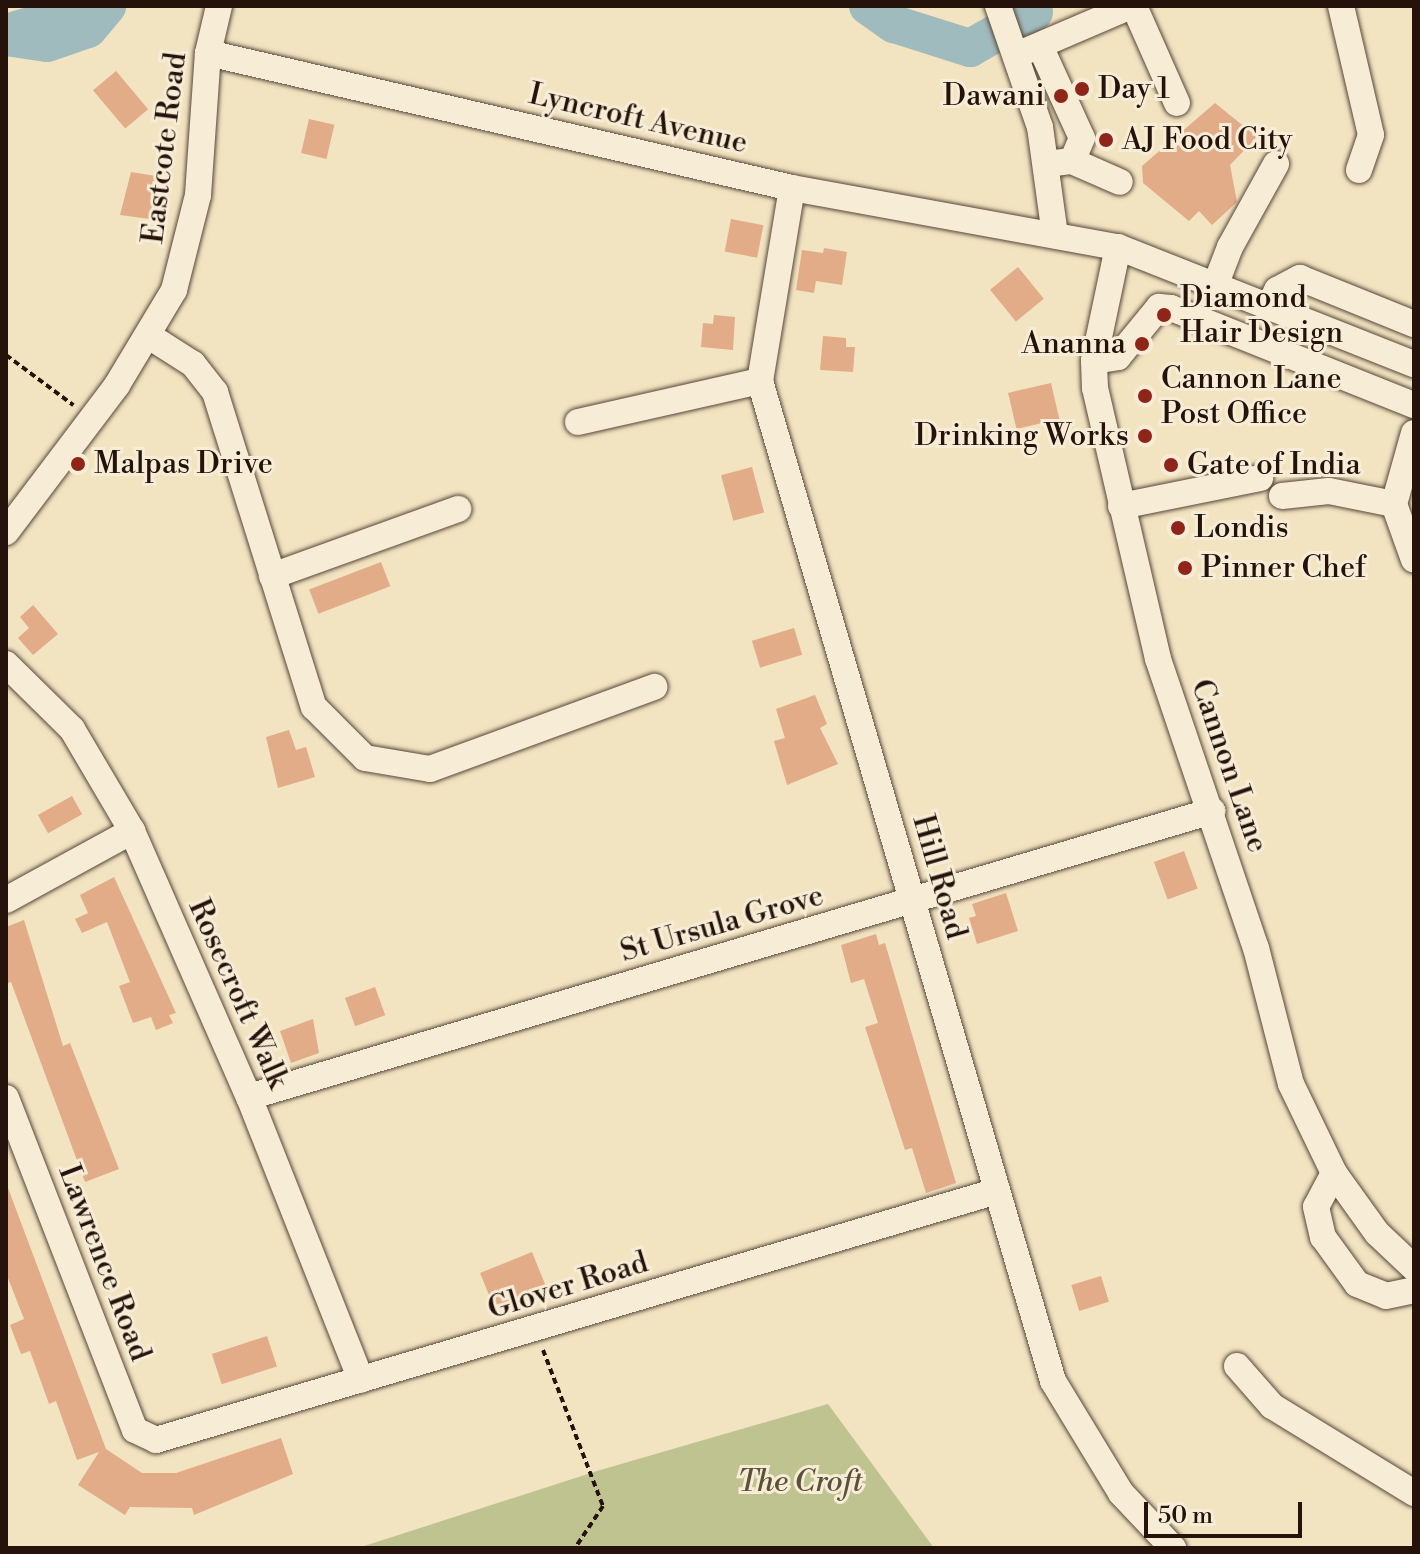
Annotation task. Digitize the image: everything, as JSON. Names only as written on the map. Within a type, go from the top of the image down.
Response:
[{"type":"street","name":"Eastcote Road","points":[[6,532],[149,336],[174,290],[188,248],[198,195],[208,53],[219,6]]},
{"type":"street","points":[[1012,47],[1040,46],[1075,17],[1133,6],[1177,103]]},
{"type":"street","points":[[1341,6],[1371,135],[1359,170]]},
{"type":"street","points":[[999,8],[1060,163],[1055,235]]},
{"type":"street","points":[[1040,46],[1082,138],[1060,163]]},
{"type":"street","name":"Lyncroft Avenue","points":[[208,53],[792,188],[1118,247],[1414,364]]},
{"type":"street","points":[[1060,163],[1120,182]]},
{"type":"street","points":[[1215,286],[1230,247],[1276,164]]},
{"type":"street","name":"Hill Road","points":[[792,188],[760,381],[1053,1381],[1121,1493],[1173,1548]]},
{"type":"street","name":"Cannon Lane","points":[[1118,247],[1094,361],[1121,506],[1158,659],[1256,948],[1291,1084],[1334,1173],[1377,1233],[1414,1268]]},
{"type":"street","points":[[1269,306],[1277,290],[1300,278],[1414,324]]},
{"type":"street","points":[[1094,361],[1118,357],[1159,307],[1171,308],[1414,405]]},
{"type":"street","points":[[149,336],[193,364],[215,392],[314,707],[365,758],[430,769],[654,687]]},
{"type":"street","points":[[578,422],[760,381]]},
{"type":"street","points":[[1414,433],[1394,504],[1414,560]]},
{"type":"street","points":[[1121,506],[1260,478]]},
{"type":"street","points":[[1282,496],[1329,491],[1394,504]]},
{"type":"street","points":[[272,576],[458,509]]},
{"type":"street","name":"Rosecroft Walk","points":[[6,664],[72,729],[132,831],[249,1097],[361,1380]]},
{"type":"street","name":"St Ursula Grove","points":[[249,1097],[1212,811]]},
{"type":"street","points":[[6,900],[132,831]]},
{"type":"street","name":"Lawrence Road","points":[[6,1098],[135,1430],[156,1440]]},
{"type":"street","points":[[1334,1173],[1316,1207],[1323,1237],[1357,1284],[1386,1296],[1414,1290]]},
{"type":"street","name":"Glover Road","points":[[156,1440],[997,1191]]},
{"type":"street","points":[[1237,1366],[1272,1406],[1414,1493]]},
{"type":"path","points":[[6,355],[91,418]]},
{"type":"path","points":[[535,1329],[603,1506],[575,1548]]},
{"type":"green space","name":"The Croft","points":[[828,1404],[934,1548],[358,1548],[597,1471]]},
{"type":"building","points":[[116,71],[148,109],[125,129],[93,90]]},
{"type":"building","points":[[1215,103],[1257,137],[1230,165],[1237,202],[1212,225],[1199,211],[1189,221],[1143,183],[1142,166]]},
{"type":"building","points":[[309,119],[334,125],[326,159],[301,153]]},
{"type":"building","points":[[131,172],[156,176],[150,219],[120,215]]},
{"type":"building","points":[[731,219],[763,225],[757,258],[725,251]]},
{"type":"building","points":[[824,248],[847,252],[842,285],[816,281],[814,293],[796,290],[802,250],[823,253]]},
{"type":"building","points":[[1018,267],[1044,299],[1016,322],[990,290]]},
{"type":"building","points":[[714,315],[735,317],[733,350],[701,347],[703,323],[713,324]]},
{"type":"building","points":[[823,336],[846,338],[846,347],[855,347],[853,372],[820,370]]},
{"type":"building","points":[[1051,383],[1059,419],[1016,429],[1008,393]]},
{"type":"building","points":[[752,467],[764,512],[733,521],[721,475]]},
{"type":"building","points":[[381,562],[390,586],[318,614],[309,590]]},
{"type":"building","points":[[33,605],[58,634],[33,655],[18,638],[29,628],[20,617]]},
{"type":"building","points":[[794,628],[802,655],[760,668],[752,641]]},
{"type":"building","points":[[815,695],[827,724],[820,728],[838,764],[787,785],[774,741],[785,738],[776,709]]},
{"type":"building","points":[[289,730],[296,750],[306,747],[315,777],[278,788],[266,737]]},
{"type":"building","points":[[72,796],[82,814],[48,833],[38,815]]},
{"type":"building","points":[[1184,851],[1198,889],[1168,900],[1154,862]]},
{"type":"building","points":[[114,877],[176,1013],[169,1015],[173,1023],[156,1030],[151,1017],[133,1023],[119,986],[130,982],[107,922],[82,933],[75,919],[88,913],[80,895]]},
{"type":"building","points":[[1006,893],[1018,931],[977,944],[969,918],[976,916],[972,904]]},
{"type":"building","points":[[24,920],[63,1046],[70,1043],[119,1169],[85,1182],[11,982],[6,984],[6,927]]},
{"type":"building","points":[[876,934],[879,945],[885,943],[956,1183],[926,1193],[912,1148],[905,1150],[865,1027],[878,1023],[864,979],[851,983],[841,945]]},
{"type":"building","points":[[375,987],[385,1015],[355,1026],[345,998]]},
{"type":"building","points":[[313,1019],[319,1053],[291,1063],[280,1031]]},
{"type":"building","points":[[8,1188],[106,1449],[142,1473],[176,1473],[281,1438],[293,1474],[194,1515],[192,1508],[130,1507],[125,1515],[78,1485],[99,1452],[77,1460],[56,1401],[49,1404],[30,1351],[21,1354],[10,1325],[24,1319],[6,1273]]},
{"type":"building","points":[[532,1252],[546,1286],[494,1307],[480,1273]]},
{"type":"building","points":[[1101,1276],[1109,1302],[1079,1311],[1071,1285]]},
{"type":"building","points":[[267,1336],[277,1366],[222,1384],[212,1354]]},
{"type":"waterway","points":[[9,32],[44,22],[63,6]]},
{"type":"waterway","points":[[6,37],[47,43],[88,29],[107,6]]},
{"type":"waterway","points":[[868,6],[894,24],[970,48],[1034,12],[1032,6]]},
{"type":"place","name":"Day 1","points":[[1082,89]]},
{"type":"place","name":"Dawani","points":[[1061,96]]},
{"type":"place","name":"AJ Food City","points":[[1106,140]]},
{"type":"place","name":"Diamond Hair Design","points":[[1164,315]]},
{"type":"place","name":"Ananna","points":[[1142,344]]},
{"type":"place","name":"Cannon Lane Post Office","points":[[1145,396]]},
{"type":"place","name":"Drinking Works","points":[[1145,436]]},
{"type":"place","name":"Malpas Drive","points":[[78,464]]},
{"type":"place","name":"Gate of India","points":[[1171,465]]},
{"type":"place","name":"Londis","points":[[1178,528]]},
{"type":"place","name":"Pinner Chef","points":[[1185,568]]}]
